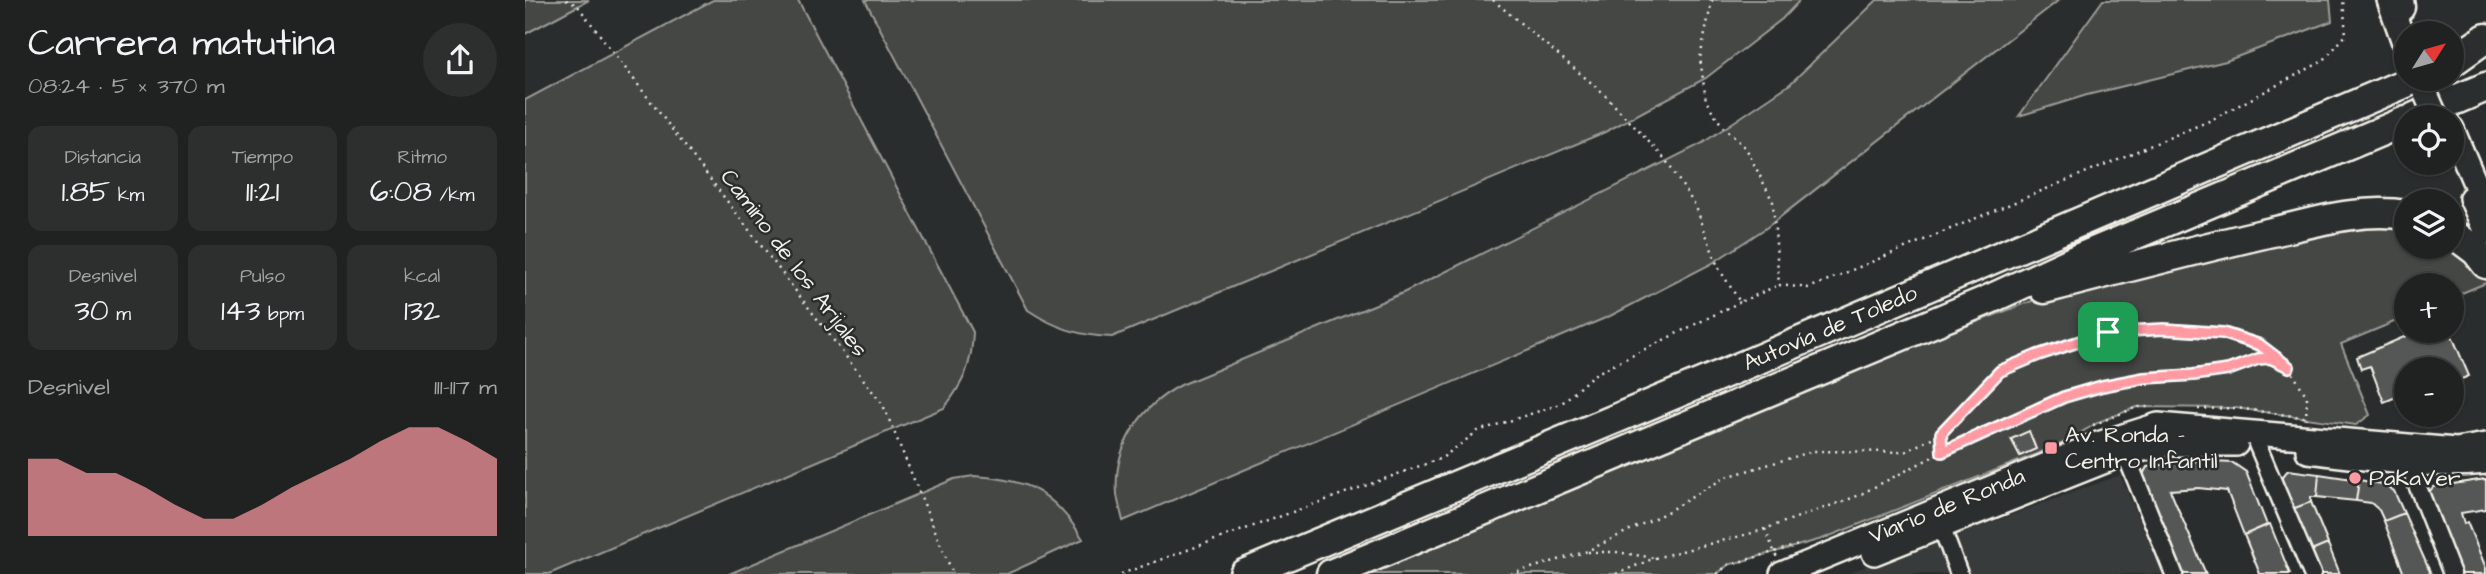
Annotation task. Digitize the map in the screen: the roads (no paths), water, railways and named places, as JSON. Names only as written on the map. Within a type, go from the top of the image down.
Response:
[{"type":"highway","points":[[2464,54],[2486,38]]},
{"type":"highway","points":[[2464,58],[2486,49]]},
{"type":"highway","name":"Autovía de Toledo","points":[[2464,89],[2486,88]]},
{"type":"highway","name":"Autovía de Toledo","points":[[1244,574],[1754,361],[2422,91]]},
{"type":"highway","name":"Autovía de Toledo","points":[[1331,574],[1990,299],[2077,259],[2394,126]]},
{"type":"highway","points":[[1990,299],[2012,298],[2311,223],[2383,211],[2394,213]]},
{"type":"highway","points":[[2464,242],[2476,251],[2486,264]]},
{"type":"main road","points":[[2396,2],[2406,21]]},
{"type":"main road","points":[[2396,2],[2400,21]]},
{"type":"main road","points":[[2464,161],[2486,209]]},
{"type":"main road","points":[[2464,170],[2486,232]]},
{"type":"main road","name":"Viario de Ronda","points":[[1780,569],[2098,444],[2158,425],[2456,450],[2486,445]]},
{"type":"main road","name":"Viario de Ronda","points":[[1822,574],[2125,453],[2167,444],[2257,444],[2408,462],[2461,464],[2486,461]]},
{"type":"street","points":[[2257,444],[2312,574]]},
{"type":"street","points":[[2125,453],[2174,574]]},
{"type":"street","points":[[2408,462],[2452,574]]},
{"type":"street","points":[[1941,526],[1959,574]]},
{"type":"place","name":"Av. Ronda - Centro Infantil","points":[[2051,448]]},
{"type":"place","name":"PaKaVer","points":[[2355,478]]}]
